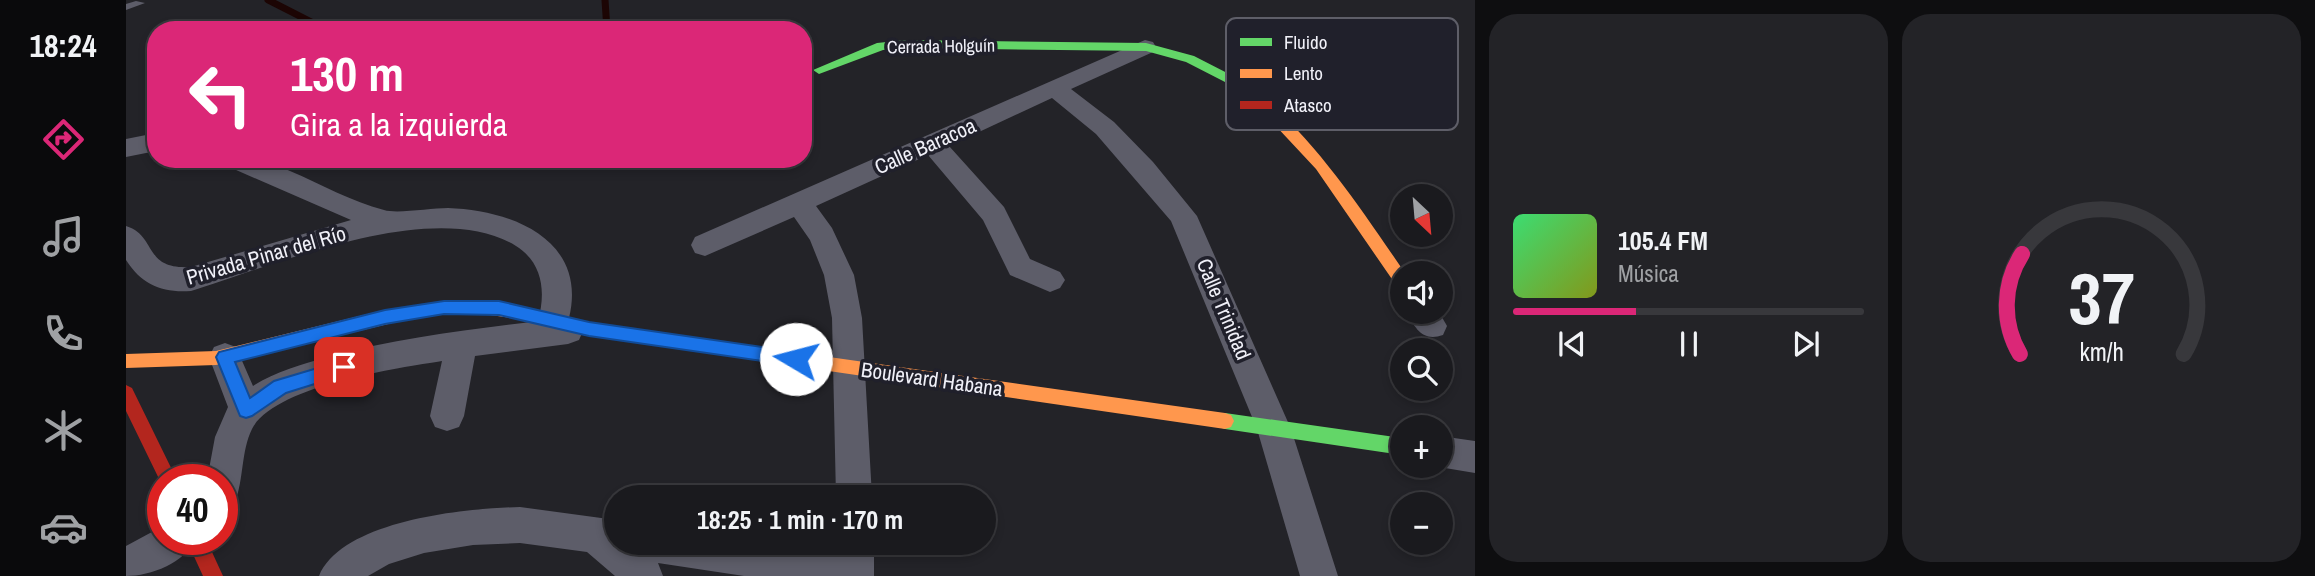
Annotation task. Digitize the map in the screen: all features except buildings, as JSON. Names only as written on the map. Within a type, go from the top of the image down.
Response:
[{"type":"street","name":"Cerrada Holguín","points":[[819,69],[881,46],[1066,45],[1145,47],[1187,58],[1226,77]]},
{"type":"street","points":[[1066,45],[1092,71]]},
{"type":"street","name":"Calle Baracoa","points":[[705,245],[1145,47]]},
{"type":"street","name":"Calle Trinidad","points":[[1055,88],[1105,128],[1183,216],[1274,429],[1319,576]]},
{"type":"street","name":"Cerrada Holguín","points":[[1290,130],[1331,176],[1390,263]]},
{"type":"street","points":[[932,143],[994,214],[1020,267],[1050,280]]},
{"type":"street","points":[[126,148],[147,144]]},
{"type":"street","name":"Privada Pinar del Río","points":[[257,168],[384,222]]},
{"type":"street","points":[[799,203],[822,236],[839,275],[847,318],[853,485]]},
{"type":"street","name":"Privada Pinar del Río","points":[[126,237],[154,276],[172,282],[191,279],[384,222],[462,219],[495,224],[525,237],[541,250],[551,265],[558,289],[552,327]]},
{"type":"street","name":"Boulevard Habana","points":[[126,361],[225,357],[385,317],[444,307],[499,308],[552,327]]},
{"type":"street","name":"Boulevard Habana","points":[[246,410],[281,387],[324,373],[462,343],[552,327],[589,329],[1390,445]]},
{"type":"street","points":[[447,416],[462,343]]},
{"type":"street","points":[[225,357],[246,410],[230,443],[226,464]]},
{"type":"street","points":[[126,393],[160,464]]},
{"type":"street","points":[[1453,454],[1475,457]]},
{"type":"street","points":[[338,576],[349,566],[398,542],[455,530],[522,525],[604,537]]},
{"type":"street","points":[[126,566],[147,555]]},
{"type":"street","points":[[203,555],[213,576]]},
{"type":"street","points":[[624,555],[644,576]]},
{"type":"street","points":[[768,555],[855,564]]},
{"type":"lane","points":[[126,7],[139,3]]},
{"type":"waterway","points":[[268,0],[309,21]]},
{"type":"waterway","points":[[605,0],[606,21]]},
{"type":"traffic: fast","points":[[819,70],[881,46],[906,44],[1146,47],[1190,59],[1226,77]]},
{"type":"traffic: fast","points":[[1225,421],[1390,445]]},
{"type":"traffic: slow","points":[[1290,130],[1321,165],[1390,263]]},
{"type":"traffic: slow","points":[[126,361],[216,358],[372,319],[446,307],[483,307],[518,312]]},
{"type":"traffic: slow","points":[[822,363],[1225,421]]},
{"type":"traffic: jam","points":[[518,312],[589,329],[822,363]]},
{"type":"traffic: jam","points":[[126,393],[160,464]]},
{"type":"traffic: jam","points":[[203,555],[213,576]]},
{"type":"route","points":[[344,367],[281,387],[246,410],[225,357],[385,317],[444,307],[499,308],[589,329],[796,359]]}]
